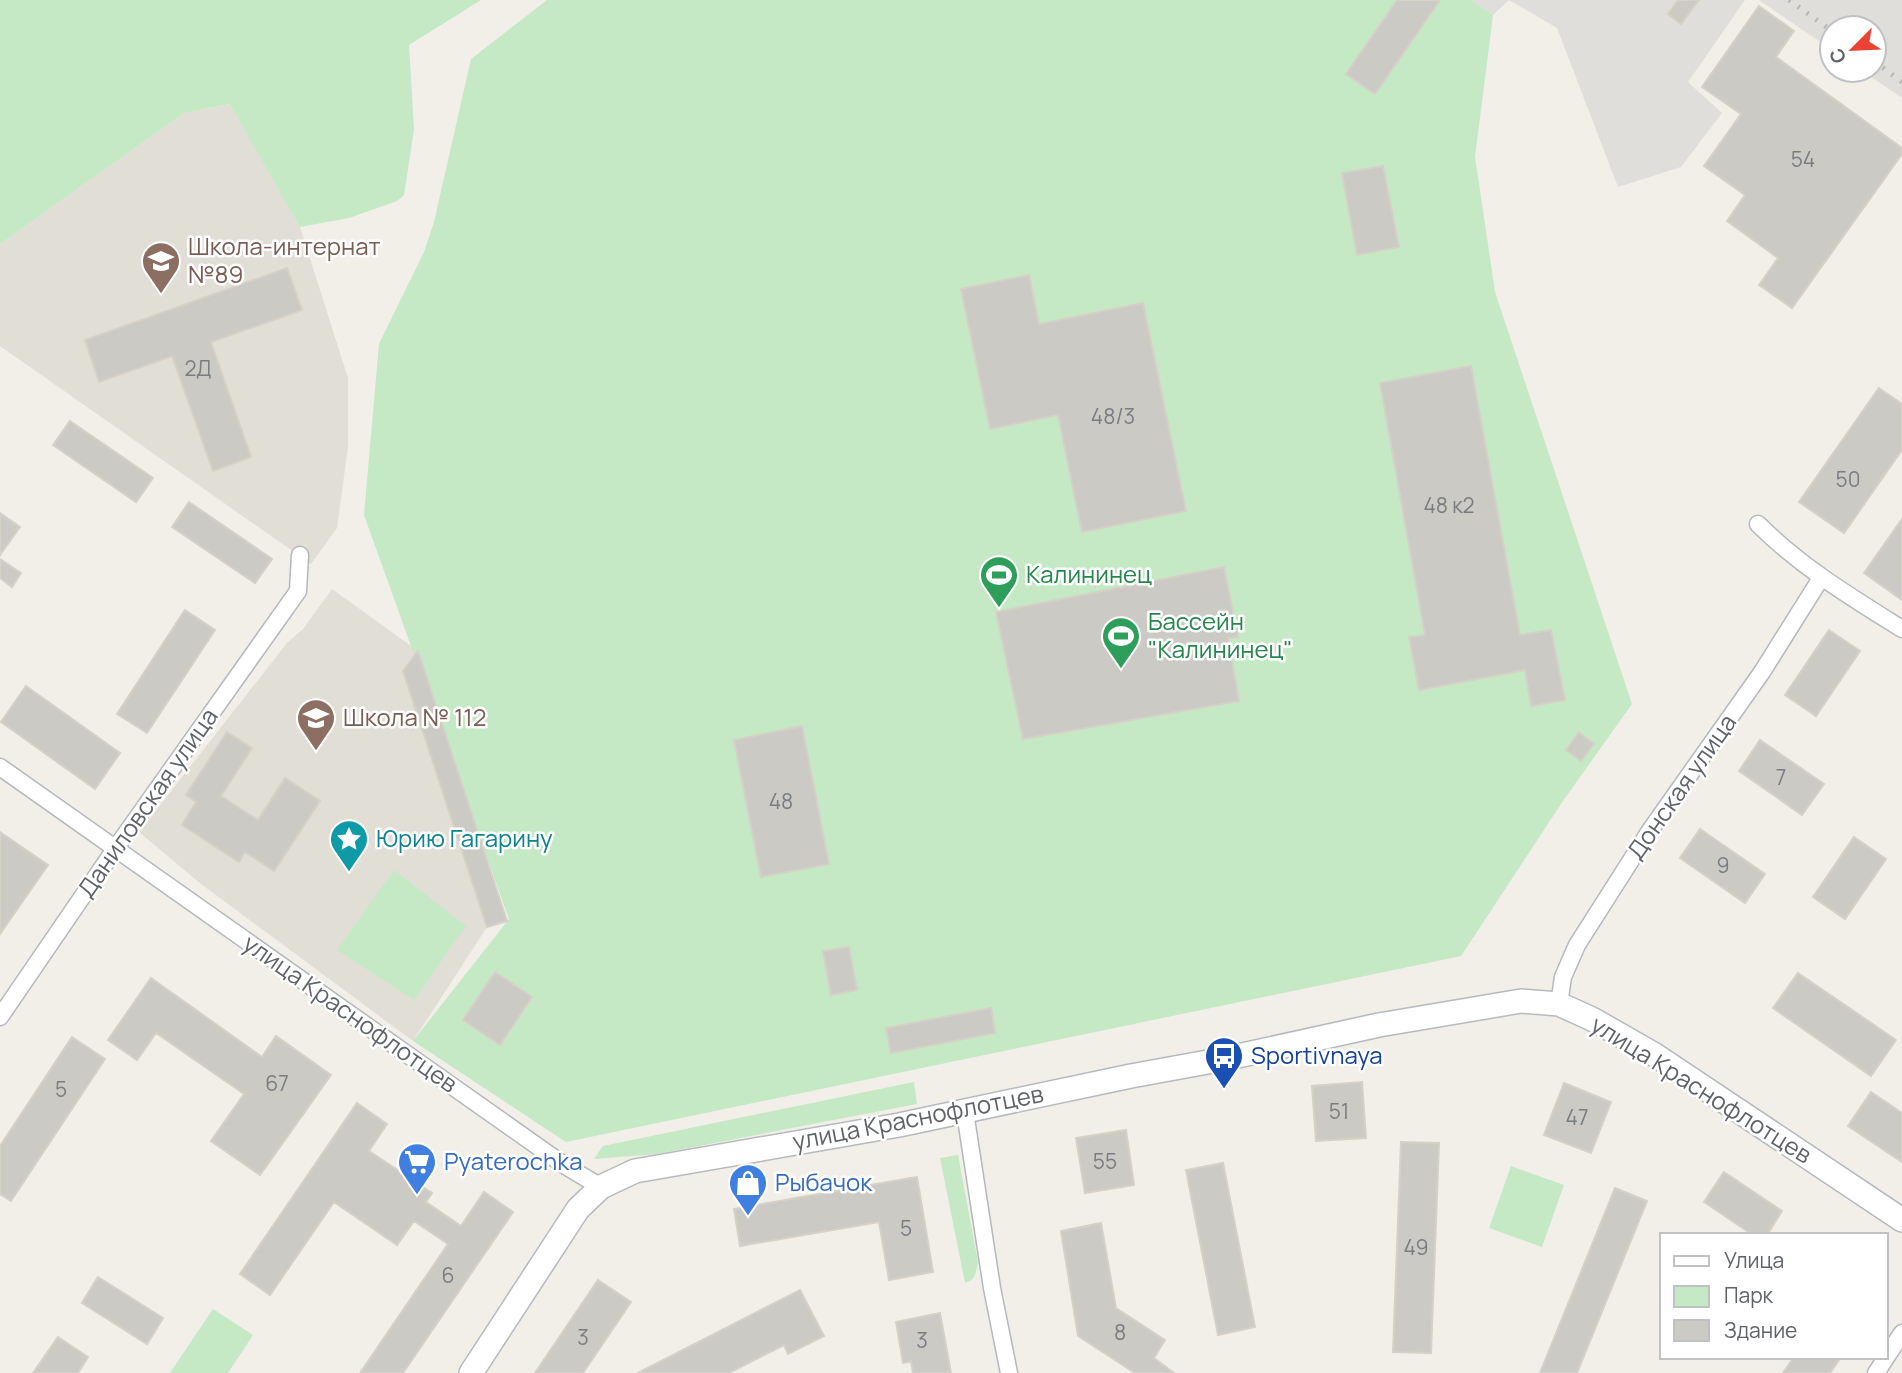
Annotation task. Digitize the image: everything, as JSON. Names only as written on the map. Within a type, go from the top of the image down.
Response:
[{"type":"main road","name":"улица Краснофлотцев","points":[[601,1187],[635,1171],[965,1112],[1378,1025],[1521,1001],[1559,1004],[1592,1019],[1655,1055],[1902,1220]]},
{"type":"main road","points":[[471,1373],[578,1209],[601,1187]]},
{"type":"street","points":[[1758,524],[1786,552],[1821,578],[1902,629]]},
{"type":"street","name":"Даниловская улица","points":[[0,1017],[115,849],[299,591],[300,555]]},
{"type":"street","name":"Донская улица","points":[[1559,1004],[1563,976],[1577,946],[1649,832],[1762,672],[1821,578]]},
{"type":"street","name":"улица Краснофлотцев","points":[[0,767],[564,1165],[601,1187]]},
{"type":"street","points":[[965,1112],[992,1288],[1009,1373]]},
{"type":"street","points":[[1888,1354],[1902,1332]]},
{"type":"shaded area","points":[[1470,0],[1509,0],[1493,15]]},
{"type":"shaded area","points":[[1509,0],[1745,0],[1688,82],[1722,113],[1681,167],[1618,187],[1557,28]]},
{"type":"shaded area","points":[[1759,0],[1902,0],[1902,98],[1882,84],[1888,84],[1888,14],[1818,14],[1818,40]]},
{"type":"shaded area","name":"Школа-интернат №89","points":[[231,104],[300,227],[348,378],[348,447],[337,528],[311,564],[0,346],[0,244],[184,113]]},
{"type":"shaded area","name":"Школа № 112","points":[[332,589],[418,651],[403,672],[487,927],[413,1041],[201,884],[139,832],[287,643],[303,629]]},
{"type":"green space","points":[[0,0],[481,0],[409,45],[414,129],[404,195],[397,201],[349,218],[300,227],[230,104],[184,113],[0,244]]},
{"type":"green space","name":"Калининец","points":[[547,0],[1471,0],[1493,15],[1475,157],[1495,292],[1632,704],[1563,801],[1461,956],[566,1142],[413,1041],[509,919],[364,515],[379,344],[424,252],[434,222],[471,59]]},
{"type":"green space","points":[[394,870],[466,926],[414,1000],[337,950]]},
{"type":"green space","points":[[914,1082],[917,1104],[657,1154],[594,1159],[603,1146]]},
{"type":"green space","points":[[958,1155],[978,1262],[973,1278],[965,1283],[940,1158]]},
{"type":"green space","points":[[1511,1166],[1564,1185],[1542,1247],[1489,1228]]},
{"type":"green space","points":[[213,1309],[253,1335],[228,1373],[170,1373]]},
{"type":"building","points":[[1397,0],[1440,0],[1375,94],[1346,74]]},
{"type":"building","points":[[1678,0],[1699,0],[1681,24],[1668,14]]},
{"type":"building","points":[[1759,6],[1794,31],[1776,57],[1902,148],[1902,154],[1792,308],[1759,285],[1778,258],[1727,221],[1745,195],[1704,166],[1741,114],[1702,87]]},
{"type":"building","points":[[1383,166],[1399,247],[1357,255],[1342,173]]},
{"type":"building","points":[[287,268],[302,310],[211,342],[251,457],[213,471],[172,356],[99,382],[85,340]]},
{"type":"building","points":[[1029,275],[1039,324],[1143,303],[1186,511],[1082,532],[1058,415],[990,429],[961,289]]},
{"type":"building","points":[[1471,366],[1520,635],[1551,630],[1565,700],[1531,706],[1525,670],[1419,690],[1409,637],[1425,635],[1380,383]]},
{"type":"building","points":[[1879,388],[1902,404],[1902,450],[1844,533],[1799,502]]},
{"type":"building","points":[[70,421],[153,478],[136,502],[53,445]]},
{"type":"building","points":[[189,502],[272,559],[255,583],[172,527]]},
{"type":"building","points":[[0,513],[20,527],[0,555]]},
{"type":"building","points":[[1902,519],[1902,600],[1864,573]]},
{"type":"building","points":[[0,559],[21,573],[12,587],[0,578]]},
{"type":"building","name":"Бассейн \"Калининец\"","points":[[1224,567],[1238,637],[1228,638],[1239,701],[1023,739],[996,612]]},
{"type":"building","points":[[185,610],[215,630],[147,733],[117,714]]},
{"type":"building","points":[[1829,630],[1860,651],[1816,716],[1785,695]]},
{"type":"building","points":[[418,651],[507,921],[487,927],[403,671]]},
{"type":"building","points":[[26,686],[120,753],[95,789],[1,722]]},
{"type":"building","points":[[802,726],[829,864],[761,877],[734,740]]},
{"type":"building","points":[[227,732],[252,748],[221,796],[258,820],[285,778],[320,801],[274,871],[245,852],[239,862],[182,825],[196,802],[186,795]]},
{"type":"building","points":[[1579,732],[1594,744],[1581,761],[1566,750]]},
{"type":"building","points":[[1760,740],[1824,784],[1802,815],[1739,771]]},
{"type":"building","points":[[1700,829],[1765,874],[1745,903],[1680,858]]},
{"type":"building","points":[[0,832],[48,865],[0,934]]},
{"type":"building","points":[[1854,837],[1886,859],[1845,919],[1813,897]]},
{"type":"building","points":[[849,947],[857,990],[831,995],[823,951]]},
{"type":"building","points":[[495,972],[532,997],[500,1045],[463,1020]]},
{"type":"building","points":[[1798,973],[1896,1040],[1871,1076],[1773,1008]]},
{"type":"building","points":[[151,978],[262,1057],[276,1036],[331,1075],[260,1175],[211,1141],[244,1094],[156,1033],[137,1060],[108,1040]]},
{"type":"building","points":[[991,1008],[995,1033],[891,1053],[886,1028]]},
{"type":"building","points":[[72,1037],[105,1059],[11,1201],[0,1194],[0,1146]]},
{"type":"building","points":[[1362,1082],[1366,1138],[1316,1141],[1312,1086]]},
{"type":"building","points":[[1564,1083],[1611,1102],[1591,1153],[1544,1135]]},
{"type":"building","points":[[1871,1092],[1902,1113],[1902,1162],[1848,1126]]},
{"type":"building","points":[[357,1103],[387,1124],[369,1151],[432,1193],[426,1202],[461,1226],[484,1192],[513,1212],[403,1373],[360,1373],[448,1244],[414,1221],[397,1245],[334,1202],[270,1295],[240,1274]]},
{"type":"building","points":[[1126,1130],[1134,1185],[1085,1193],[1076,1138]]},
{"type":"building","points":[[1401,1142],[1439,1143],[1431,1353],[1393,1352]]},
{"type":"building","points":[[1223,1163],[1255,1327],[1218,1335],[1186,1170]]},
{"type":"building","points":[[1724,1172],[1782,1211],[1768,1233],[1750,1233],[1704,1202]]},
{"type":"building","points":[[917,1177],[933,1272],[889,1280],[879,1222],[740,1246],[734,1209]]},
{"type":"building","points":[[1615,1188],[1647,1201],[1577,1373],[1540,1373]]},
{"type":"building","points":[[1101,1223],[1116,1308],[1165,1340],[1154,1358],[1174,1373],[1135,1373],[1078,1336],[1061,1231]]},
{"type":"building","points":[[98,1277],[163,1318],[147,1344],[82,1303]]},
{"type":"building","points":[[598,1280],[631,1302],[583,1373],[535,1373]]},
{"type":"building","points":[[800,1290],[824,1336],[788,1354],[784,1345],[729,1373],[638,1373]]},
{"type":"building","points":[[940,1313],[951,1373],[913,1373],[911,1361],[903,1363],[896,1322]]},
{"type":"building","points":[[58,1337],[88,1357],[78,1373],[33,1373]]},
{"type":"building","points":[[1793,1359],[1840,1359],[1830,1373],[1783,1373]]},
{"type":"railway","points":[[1789,0],[1818,21]]},
{"type":"railway","points":[[1888,72],[1902,82]]},
{"type":"place","name":"Школа-интернат №89","points":[[161,295]]},
{"type":"place","name":"Калининец","points":[[999,609]]},
{"type":"place","name":"Бассейн \"Калининец\"","points":[[1121,670]]},
{"type":"place","name":"Школа № 112","points":[[316,752]]},
{"type":"place","name":"Юрию Гагарину","points":[[349,873]]},
{"type":"place","name":"Sportivnaya","points":[[1224,1090]]},
{"type":"place","name":"Pyaterochka","points":[[417,1196]]},
{"type":"place","name":"Рыбачок","points":[[748,1217]]}]
